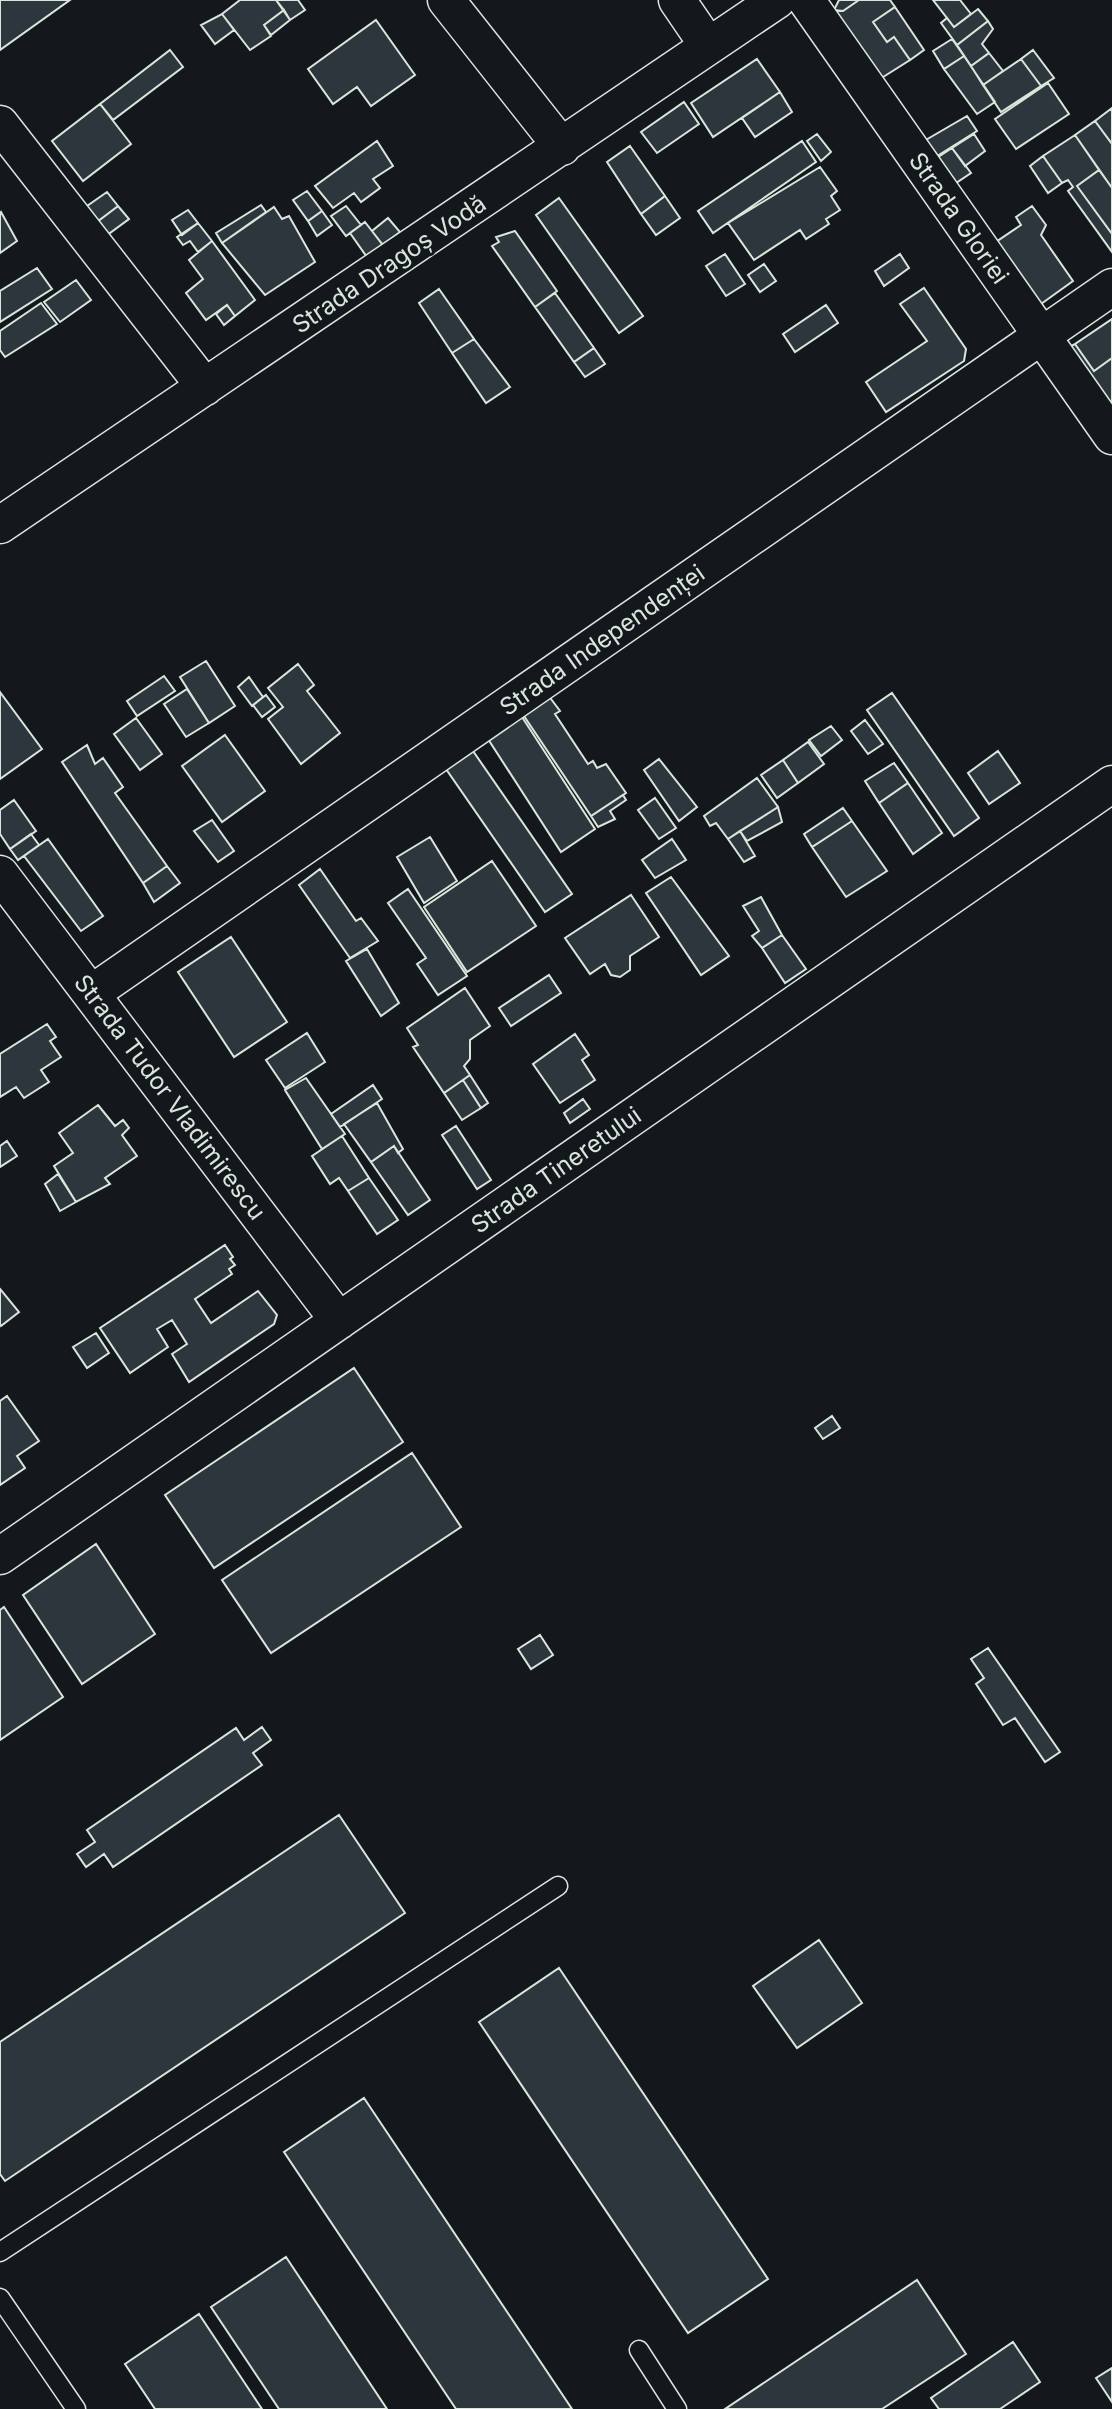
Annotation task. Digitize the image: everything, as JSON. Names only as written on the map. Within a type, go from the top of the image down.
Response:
[{"type":"street","points":[[446,0],[562,147]]},
{"type":"street","points":[[677,0],[707,44]]},
{"type":"street","name":"Strada Dragoș Vodă","points":[[0,525],[562,147],[707,44],[777,0]]},
{"type":"street","name":"Strada Gloriei","points":[[806,0],[1112,436]]},
{"type":"street","points":[[0,124],[205,387]]},
{"type":"street","name":"Strada Independenței","points":[[92,993],[1112,287]]},
{"type":"street","name":"Strada Tineretului","points":[[0,1556],[1112,784]]},
{"type":"street","name":"Strada Tudor Vladimirescu","points":[[0,874],[339,1321]]},
{"type":"lane","points":[[0,2252],[558,1886]]},
{"type":"lane","points":[[0,2298],[76,2409]]},
{"type":"lane","points":[[639,2350],[677,2409]]},
{"type":"building","points":[[0,0],[70,0],[0,50]]},
{"type":"building","points":[[240,0],[276,0],[284,10],[264,25],[271,36],[250,50],[222,14]]},
{"type":"building","points":[[276,0],[298,0],[305,10],[290,20]]},
{"type":"building","points":[[839,0],[859,0],[843,11],[834,10]]},
{"type":"building","points":[[859,0],[890,0],[895,7],[873,22],[887,42],[894,37],[910,60],[880,79],[834,10],[843,11]]},
{"type":"building","points":[[933,0],[960,0],[971,14],[954,27]]},
{"type":"building","points":[[895,7],[924,50],[910,60],[894,37],[887,42],[873,22]]},
{"type":"building","points":[[978,9],[988,21],[957,45],[941,23],[947,18],[954,27]]},
{"type":"building","points":[[284,10],[290,20],[271,35],[264,25]]},
{"type":"building","points":[[222,14],[234,30],[215,44],[201,25]]},
{"type":"building","points":[[376,20],[415,75],[371,106],[357,87],[333,104],[308,69]]},
{"type":"building","points":[[988,21],[993,29],[982,44],[989,53],[971,66],[957,45]]},
{"type":"building","points":[[952,39],[964,56],[944,69],[933,51]]},
{"type":"building","points":[[170,50],[183,67],[113,120],[100,104]]},
{"type":"building","points":[[1033,50],[1054,78],[1041,86],[1021,59]]},
{"type":"building","points":[[989,53],[1003,71],[983,85],[971,66]]},
{"type":"building","points":[[964,56],[995,102],[977,114],[944,69]]},
{"type":"building","points":[[757,59],[780,92],[713,137],[691,103]]},
{"type":"building","points":[[1021,59],[1041,86],[1001,112],[983,85]]},
{"type":"building","points":[[1048,83],[1069,114],[1016,149],[995,119]]},
{"type":"building","points":[[780,92],[792,112],[755,137],[742,118]]},
{"type":"building","points":[[684,102],[699,124],[657,153],[641,132]]},
{"type":"building","points":[[100,104],[131,144],[83,181],[52,141]]},
{"type":"building","points":[[1112,108],[1112,144],[1095,121]]},
{"type":"building","points":[[967,116],[977,131],[934,158],[924,141]]},
{"type":"building","points":[[1095,121],[1112,144],[1112,188],[1075,135]]},
{"type":"building","points":[[817,134],[831,152],[821,161],[807,141]]},
{"type":"building","points":[[974,134],[985,151],[965,166],[952,148]]},
{"type":"building","points":[[1075,135],[1099,170],[1077,186],[1112,234],[1112,252],[1068,191],[1073,187],[1068,180],[1062,183],[1043,156]]},
{"type":"building","points":[[377,141],[393,166],[373,179],[380,188],[361,202],[354,193],[333,208],[315,186]]},
{"type":"building","points":[[802,141],[816,162],[713,233],[698,211]]},
{"type":"building","points":[[630,146],[665,196],[641,214],[607,162]]},
{"type":"building","points":[[952,148],[971,173],[944,191],[926,165]]},
{"type":"building","points":[[1043,156],[1062,183],[1048,193],[1030,166]]},
{"type":"building","points":[[820,167],[837,191],[831,196],[840,210],[826,219],[829,224],[806,239],[800,230],[754,260],[728,223]]},
{"type":"building","points":[[1099,170],[1112,188],[1112,234],[1077,186]]},
{"type":"building","points":[[307,191],[322,211],[308,221],[293,200]]},
{"type":"building","points":[[107,192],[118,206],[89,228],[77,213]]},
{"type":"building","points":[[665,196],[680,218],[656,235],[641,214]]},
{"type":"building","points":[[559,198],[643,316],[619,333],[536,215]]},
{"type":"building","points":[[261,205],[266,212],[222,243],[216,233]]},
{"type":"building","points":[[118,206],[129,219],[99,241],[89,228]]},
{"type":"building","points":[[346,206],[361,225],[346,236],[331,216]]},
{"type":"building","points":[[1032,206],[1046,225],[1041,235],[1073,281],[1041,304],[990,246],[1021,225],[1016,217]]},
{"type":"building","points":[[274,207],[282,219],[289,216],[315,262],[265,295],[222,243]]},
{"type":"building","points":[[188,210],[198,223],[182,235],[172,220]]},
{"type":"building","points":[[322,211],[332,225],[317,236],[308,221]]},
{"type":"building","points":[[0,213],[17,241],[0,253]]},
{"type":"building","points":[[388,218],[400,232],[383,245],[372,231]]},
{"type":"building","points":[[365,222],[385,248],[369,260],[350,233]]},
{"type":"building","points":[[198,223],[212,241],[198,252],[190,241],[183,245],[177,237]]},
{"type":"building","points":[[515,231],[557,291],[535,307],[492,246],[499,242],[496,237]]},
{"type":"building","points":[[212,241],[255,300],[235,316],[227,305],[206,320],[186,293],[203,279],[189,260]]},
{"type":"building","points":[[725,254],[745,284],[726,296],[706,266]]},
{"type":"building","points":[[900,254],[909,268],[884,286],[875,271]]},
{"type":"building","points":[[764,264],[776,281],[760,292],[748,275]]},
{"type":"building","points":[[37,268],[52,289],[0,322],[0,291]]},
{"type":"building","points":[[76,280],[91,300],[60,322],[44,302]]},
{"type":"building","points":[[924,288],[966,349],[964,361],[886,412],[866,382],[927,341],[900,304]]},
{"type":"building","points":[[439,289],[474,339],[452,353],[419,303]]},
{"type":"building","points":[[555,293],[594,348],[574,362],[535,307]]},
{"type":"building","points":[[41,303],[57,324],[5,357],[0,350],[0,331]]},
{"type":"building","points":[[227,305],[235,316],[224,325],[216,314]]},
{"type":"building","points":[[826,305],[838,323],[795,352],[783,334]]},
{"type":"building","points":[[1112,319],[1112,358],[1094,371],[1075,344]]},
{"type":"building","points":[[474,339],[510,387],[486,403],[452,353]]},
{"type":"building","points":[[1075,344],[1094,371],[1112,358],[1112,429],[1067,348]]},
{"type":"building","points":[[594,348],[605,364],[585,377],[574,362]]},
{"type":"building","points":[[206,661],[235,706],[209,723],[180,677]]},
{"type":"building","points":[[298,664],[314,685],[307,691],[340,733],[301,764],[268,719],[283,707],[268,688]]},
{"type":"building","points":[[164,676],[175,691],[137,716],[127,701]]},
{"type":"building","points":[[249,677],[263,697],[252,706],[238,687]]},
{"type":"building","points":[[187,689],[209,723],[186,737],[164,704]]},
{"type":"building","points":[[0,692],[42,749],[0,779]]},
{"type":"building","points":[[892,693],[979,818],[954,836],[867,710]]},
{"type":"building","points":[[266,695],[275,707],[262,717],[253,705]]},
{"type":"building","points":[[548,695],[560,711],[555,714],[588,764],[593,761],[597,768],[606,764],[626,793],[591,816],[522,713]]},
{"type":"building","points":[[522,717],[595,829],[561,852],[488,739]]},
{"type":"building","points":[[136,718],[162,754],[140,770],[114,734]]},
{"type":"building","points":[[865,720],[883,744],[868,754],[851,731]]},
{"type":"building","points":[[831,726],[842,740],[821,756],[809,740]]},
{"type":"building","points":[[225,735],[265,791],[222,822],[182,766]]},
{"type":"building","points":[[808,742],[824,764],[798,783],[783,760]]},
{"type":"building","points":[[87,745],[95,764],[103,758],[123,787],[115,793],[167,866],[143,883],[62,762]]},
{"type":"building","points":[[473,751],[572,894],[545,912],[446,769]]},
{"type":"building","points":[[998,751],[1020,783],[989,804],[968,773]]},
{"type":"building","points":[[659,759],[697,807],[679,821],[644,770]]},
{"type":"building","points":[[783,760],[798,783],[777,798],[761,775]]},
{"type":"building","points":[[894,763],[908,783],[879,803],[865,781]]},
{"type":"building","points":[[757,778],[778,807],[728,839],[716,823],[710,826],[704,816]]},
{"type":"building","points":[[908,783],[942,833],[913,854],[879,803]]},
{"type":"building","points":[[623,795],[626,800],[610,811],[615,819],[598,827],[591,816]]},
{"type":"building","points":[[655,798],[676,828],[659,839],[638,810]]},
{"type":"building","points":[[14,800],[36,831],[10,849],[0,834],[0,810]]},
{"type":"building","points":[[778,807],[782,822],[747,841],[740,831]]},
{"type":"building","points":[[843,808],[852,821],[812,847],[804,834]]},
{"type":"building","points":[[212,820],[234,851],[218,862],[194,831]]},
{"type":"building","points":[[852,821],[887,871],[846,897],[812,847]]},
{"type":"building","points":[[740,831],[755,856],[744,862],[728,839]]},
{"type":"building","points":[[31,834],[39,845],[18,860],[10,849]]},
{"type":"building","points":[[430,837],[457,881],[424,903],[397,857]]},
{"type":"building","points":[[48,839],[103,916],[81,931],[24,856]]},
{"type":"building","points":[[672,839],[686,860],[655,878],[642,860]]},
{"type":"building","points":[[492,861],[536,926],[467,972],[424,907]]},
{"type":"building","points":[[167,866],[180,883],[154,902],[143,883]]},
{"type":"building","points":[[320,869],[356,921],[361,918],[378,941],[350,958],[299,885]]},
{"type":"building","points":[[671,877],[729,956],[701,975],[646,893]]},
{"type":"building","points":[[408,889],[467,976],[438,995],[417,964],[426,958],[388,903]]},
{"type":"building","points":[[631,895],[659,937],[630,956],[630,970],[620,977],[611,975],[605,964],[590,974],[565,938]]},
{"type":"building","points":[[761,897],[782,935],[762,948],[752,936],[759,931],[743,906]]},
{"type":"building","points":[[782,935],[806,969],[785,983],[762,948]]},
{"type":"building","points":[[231,937],[287,1022],[234,1057],[178,972]]},
{"type":"building","points":[[367,949],[399,1003],[381,1016],[346,961]]},
{"type":"building","points":[[549,975],[561,993],[511,1026],[499,1008]]},
{"type":"building","points":[[465,988],[490,1026],[470,1040],[470,1059],[464,1066],[470,1075],[444,1093],[413,1047],[418,1045],[407,1028]]},
{"type":"building","points":[[47,1024],[56,1037],[50,1041],[61,1057],[41,1070],[49,1082],[24,1098],[16,1087],[0,1097],[0,1054]]},
{"type":"building","points":[[307,1033],[325,1062],[285,1088],[266,1060]]},
{"type":"building","points":[[575,1034],[589,1055],[582,1060],[595,1080],[560,1103],[533,1064]]},
{"type":"building","points":[[470,1075],[488,1103],[481,1108],[463,1080]]},
{"type":"building","points":[[306,1078],[345,1134],[322,1149],[285,1090]]},
{"type":"building","points":[[463,1080],[481,1108],[462,1120],[444,1093]]},
{"type":"building","points":[[373,1085],[382,1099],[340,1127],[331,1114]]},
{"type":"building","points":[[583,1099],[590,1109],[570,1123],[564,1113]]},
{"type":"building","points":[[377,1103],[403,1149],[398,1153],[394,1146],[371,1162],[344,1124]]},
{"type":"building","points":[[98,1105],[115,1126],[123,1120],[129,1128],[122,1135],[137,1156],[105,1178],[110,1184],[76,1202],[54,1166],[73,1153],[59,1133]]},
{"type":"building","points":[[456,1126],[491,1180],[477,1189],[442,1135]]},
{"type":"building","points":[[342,1136],[369,1178],[348,1191],[339,1178],[330,1184],[312,1156]]},
{"type":"building","points":[[7,1141],[17,1156],[0,1167],[0,1146]]},
{"type":"building","points":[[394,1146],[430,1200],[408,1215],[371,1162]]},
{"type":"building","points":[[58,1174],[76,1202],[60,1211],[45,1184]]},
{"type":"building","points":[[369,1178],[398,1220],[377,1234],[348,1191]]},
{"type":"building","points":[[225,1245],[235,1265],[229,1269],[232,1274],[195,1299],[211,1323],[258,1291],[277,1315],[274,1324],[189,1382],[172,1354],[187,1344],[172,1320],[157,1329],[168,1347],[130,1373],[100,1328]]},
{"type":"building","points":[[0,1289],[19,1312],[1,1326],[0,1324]]},
{"type":"building","points":[[96,1333],[109,1353],[87,1368],[73,1347]]},
{"type":"building","points":[[354,1368],[403,1442],[214,1568],[165,1495]]},
{"type":"building","points":[[7,1396],[39,1441],[17,1456],[25,1468],[0,1485],[0,1401]]},
{"type":"building","points":[[832,1416],[840,1428],[823,1439],[815,1428]]},
{"type":"building","points":[[412,1453],[461,1527],[271,1653],[222,1580]]},
{"type":"building","points":[[96,1544],[155,1634],[82,1684],[23,1595]]},
{"type":"building","points":[[4,1607],[63,1697],[0,1740],[0,1610]]},
{"type":"building","points":[[540,1635],[553,1655],[531,1669],[518,1649]]},
{"type":"building","points":[[988,1648],[1060,1752],[1045,1762],[1015,1718],[1003,1725],[976,1684],[984,1678],[971,1659]]},
{"type":"building","points":[[262,1727],[271,1740],[253,1753],[262,1765],[113,1867],[104,1854],[86,1867],[77,1854],[95,1842],[87,1830],[236,1728],[244,1740]]},
{"type":"building","points":[[339,1815],[405,1913],[5,2181],[0,2174],[0,2042]]},
{"type":"building","points":[[819,1940],[862,2003],[797,2048],[753,1986]]},
{"type":"building","points":[[559,1968],[768,2279],[688,2333],[479,2022]]},
{"type":"building","points":[[364,2098],[572,2409],[456,2409],[284,2152]]},
{"type":"building","points":[[286,2257],[387,2409],[279,2409],[211,2307]]},
{"type":"building","points":[[917,2280],[966,2354],[882,2409],[725,2409]]},
{"type":"building","points":[[199,2314],[262,2409],[155,2409],[125,2364]]},
{"type":"building","points":[[1013,2342],[1040,2382],[1000,2409],[939,2409],[931,2398]]},
{"type":"building","points":[[1112,2368],[1112,2402],[1096,2378]]}]
